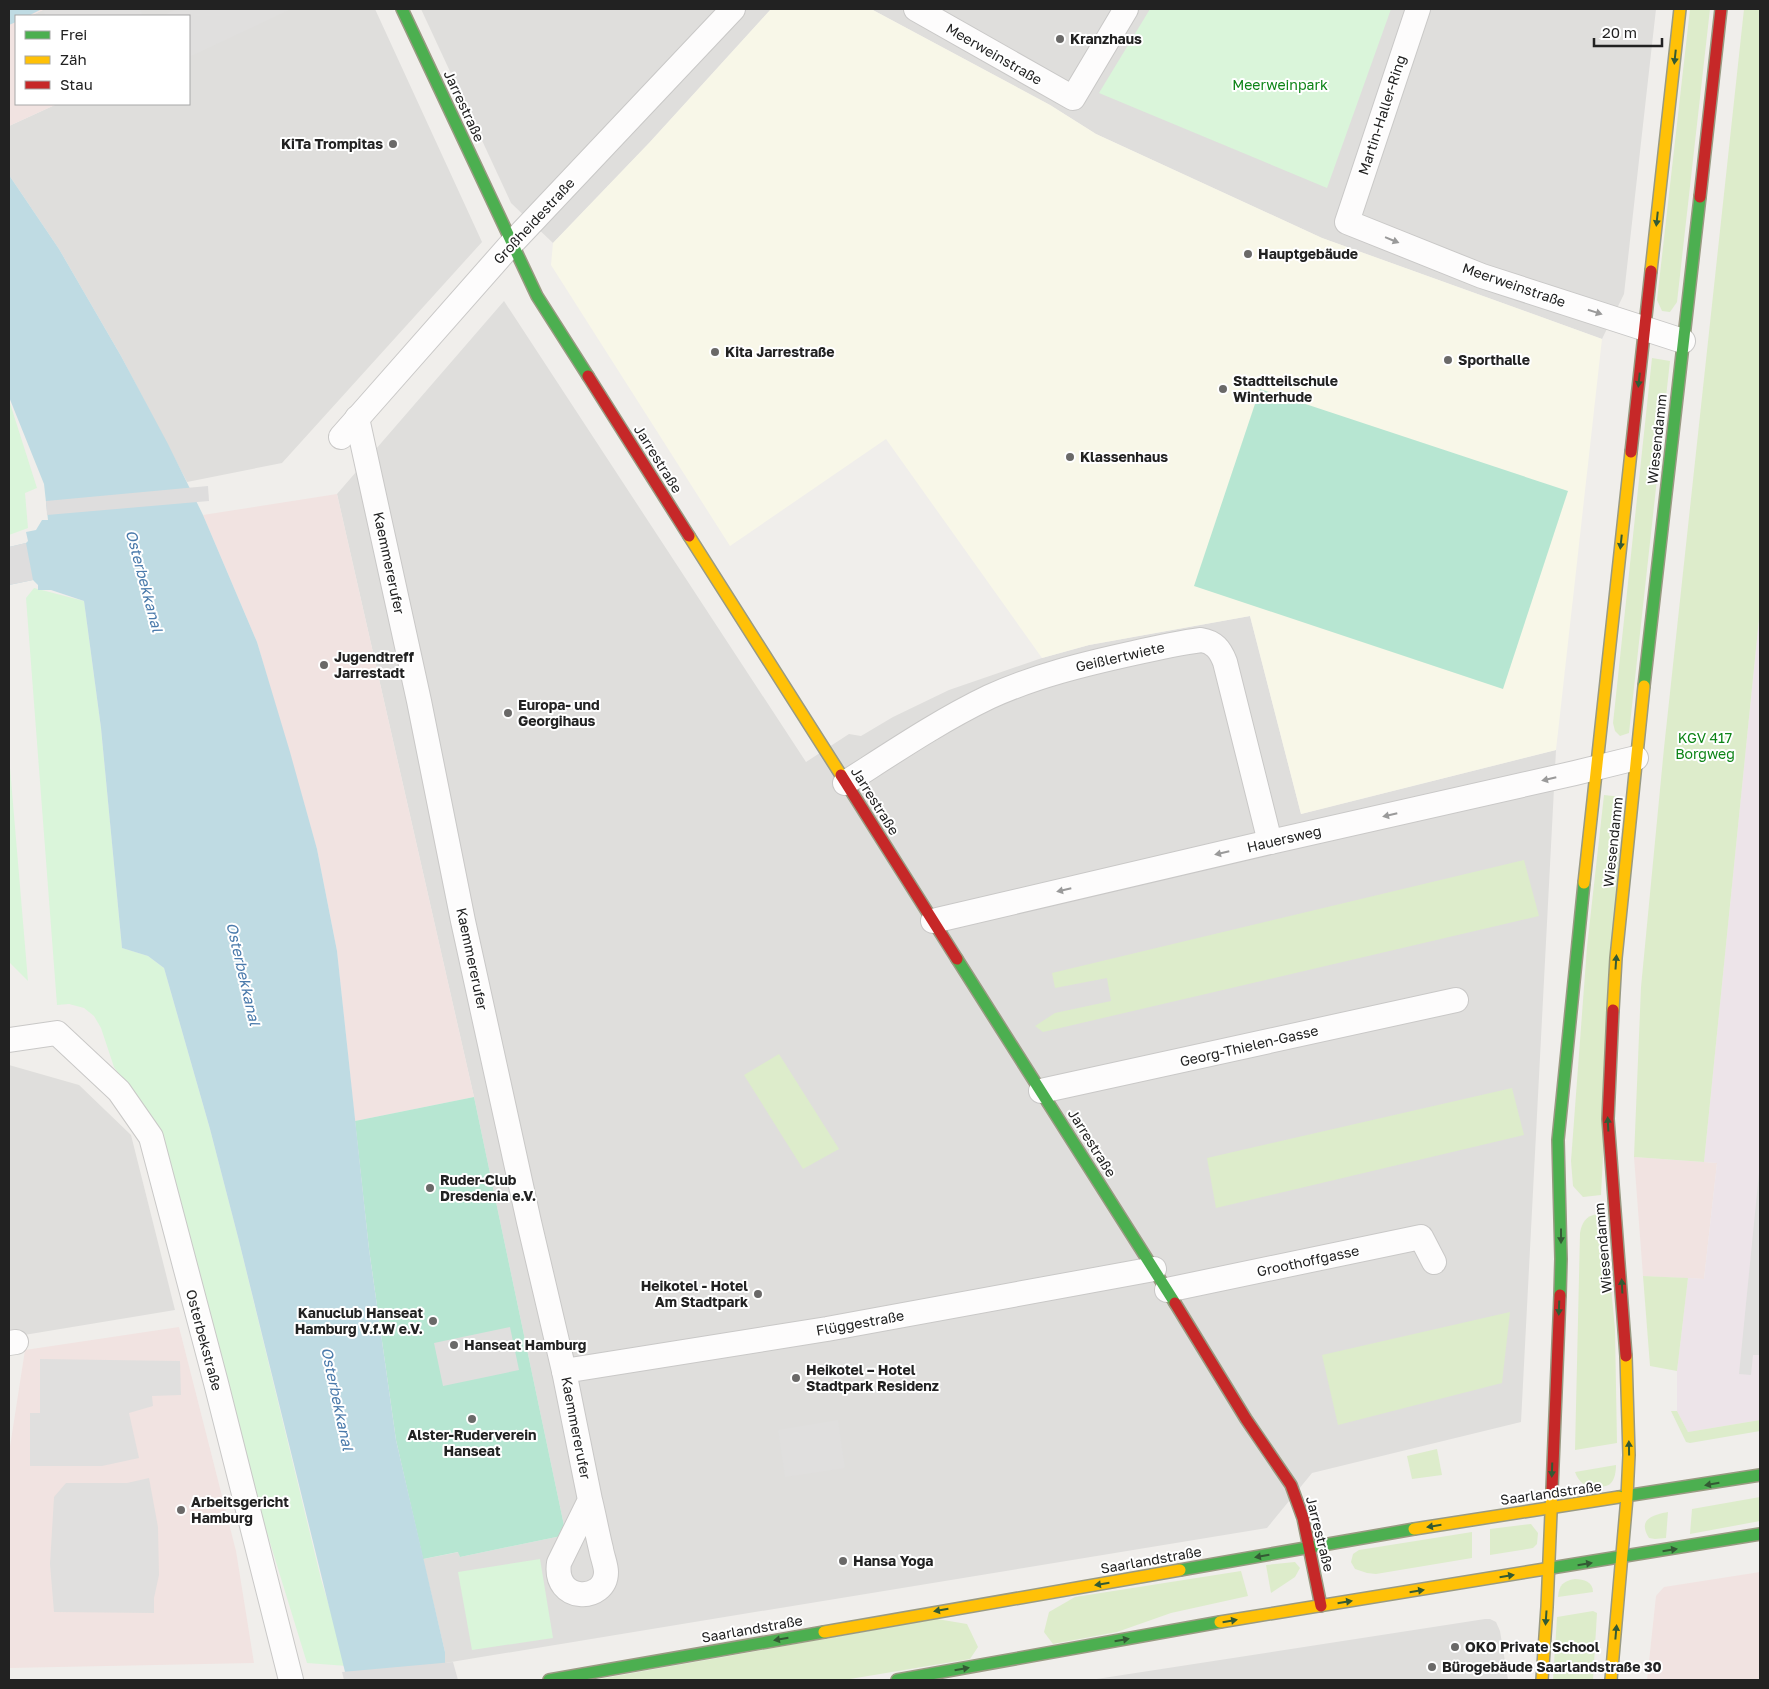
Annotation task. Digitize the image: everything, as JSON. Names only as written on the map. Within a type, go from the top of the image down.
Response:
[{"type":"street","name":"Jarrestraße","points":[[402,9],[537,296],[1154,1269],[1246,1419],[1291,1485],[1303,1518],[1321,1606]]},
{"type":"street","name":"Großheidestraße","points":[[341,438],[512,243],[733,9]]},
{"type":"street","name":"Meerweinstraße","points":[[916,9],[1073,98],[1126,9]]},
{"type":"street","name":"Martin-Haller-Ring","points":[[1347,222],[1418,9]]},
{"type":"street","name":"Wiesendamm","points":[[1542,1680],[1561,1259],[1558,1140],[1596,768],[1680,9]]},
{"type":"street","name":"Wiesendamm","points":[[1611,1680],[1629,1455],[1628,1391],[1621,1279],[1608,1119],[1616,958],[1636,758],[1721,9]]},
{"type":"street","name":"Meerweinstraße","points":[[1347,222],[1482,276],[1683,341]]},
{"type":"street","name":"Kaemmererufer","points":[[357,418],[419,701],[463,921],[529,1222],[564,1371],[590,1500]]},
{"type":"street","name":"Geißlertwiete","points":[[845,783],[956,714],[1022,683],[1096,661],[1201,640],[1209,641],[1216,645],[1222,653],[1225,662],[1270,842]]},
{"type":"street","name":"Hauersweg","points":[[933,921],[1636,758]]},
{"type":"street","name":"Georg-Thielen-Gasse","points":[[1041,1091],[1456,1000]]},
{"type":"street","name":"Osterbekstraße","points":[[9,1040],[57,1033],[119,1091],[151,1137],[292,1680]]},
{"type":"street","name":"Groothoffgasse","points":[[1167,1290],[1421,1237],[1434,1262]]},
{"type":"street","name":"Flüggestraße","points":[[564,1371],[827,1329],[1154,1269]]},
{"type":"street","name":"Saarlandstraße","points":[[548,1680],[1310,1547],[1760,1475]]},
{"type":"street","points":[[897,1680],[1321,1606],[1760,1534]]},
{"type":"shaded area","points":[[9,9],[45,9],[32,15],[15,15],[15,105],[55,105],[9,126]]},
{"type":"shaded area","points":[[45,9],[375,9],[482,242],[282,463],[187,482],[121,356],[59,249],[9,175],[9,126],[55,105],[190,105],[190,15],[32,15]]},
{"type":"shaded area","points":[[48,9],[140,9],[143,15],[45,15],[43,11]]},
{"type":"shaded area","points":[[177,9],[291,9],[190,57],[190,15],[164,15]]},
{"type":"shaded area","points":[[421,9],[771,9],[650,142],[553,243],[511,203]]},
{"type":"shaded area","name":"Stadtteilschule Winterhude","points":[[771,9],[871,9],[1050,105],[1096,134],[1322,238],[1602,339],[1556,750],[1301,814],[1250,616],[1089,645],[1042,658],[886,439],[730,546],[551,265],[553,243],[650,142]]},
{"type":"shaded area","points":[[871,9],[1656,9],[1624,294],[1602,339],[1322,238],[1096,134],[1050,105]]},
{"type":"shaded area","points":[[504,301],[806,762],[849,734],[861,736],[893,717],[949,690],[1042,658],[1089,645],[1250,616],[1301,814],[1556,750],[1521,1422],[1312,1473],[1267,1528],[445,1663],[445,1652],[423,1559],[459,1552],[460,1557],[566,1535],[474,1097],[337,494]]},
{"type":"shaded area","points":[[337,494],[474,1097],[355,1121],[337,951],[317,849],[257,642],[203,515]]},
{"type":"shaded area","points":[[1760,609],[1760,1420],[1688,1432],[1677,1411],[1677,1371],[1688,1278],[1704,1279],[1717,1163],[1704,1162]]},
{"type":"shaded area","points":[[9,1065],[79,1085],[131,1135],[175,1310],[12,1337],[9,1357]]},
{"type":"shaded area","points":[[1634,1157],[1717,1163],[1704,1279],[1643,1276]]},
{"type":"shaded area","points":[[1760,1163],[1760,1355],[1753,1355],[1751,1375],[1739,1374]]},
{"type":"shaded area","points":[[179,1327],[236,1551],[254,1663],[9,1668],[9,1453],[25,1350]]},
{"type":"shaded area","points":[[510,1327],[519,1370],[443,1386],[434,1343]]},
{"type":"shaded area","points":[[40,1359],[180,1361],[181,1395],[152,1396],[153,1406],[129,1413],[139,1458],[102,1466],[30,1466],[30,1413],[40,1413]]},
{"type":"shaded area","points":[[838,1420],[845,1468],[785,1477],[778,1430]]},
{"type":"shaded area","points":[[149,1478],[158,1527],[159,1575],[154,1598],[154,1613],[54,1612],[50,1564],[54,1497],[66,1483],[127,1483]]},
{"type":"shaded area","points":[[1760,1572],[1760,1680],[1647,1680],[1656,1596],[1664,1587]]},
{"type":"shaded area","points":[[1485,1619],[1496,1622],[1500,1631],[1508,1680],[1090,1680]]},
{"type":"green space","name":"Meerweinpark","points":[[1150,9],[1391,9],[1327,188],[1099,93]]},
{"type":"green space","points":[[1690,9],[1710,9],[1677,302],[1670,312],[1662,311],[1657,300]]},
{"type":"green space","name":"KGV 417 Borgweg","points":[[1744,9],[1760,9],[1760,609],[1704,1162],[1634,1157],[1641,987],[1664,748]]},
{"type":"green space","points":[[1652,358],[1670,361],[1629,733],[1620,736],[1615,731],[1613,723]]},
{"type":"green space","points":[[1260,389],[1568,491],[1503,689],[1194,586]]},
{"type":"green space","points":[[9,400],[37,488],[25,493],[28,528],[9,535]]},
{"type":"green space","points":[[34,588],[84,601],[101,728],[122,948],[148,956],[164,968],[210,1129],[321,1579],[347,1666],[307,1663],[256,1497],[158,1132],[114,1067],[101,1028],[94,1016],[84,1008],[69,1004],[57,1005],[26,598]]},
{"type":"green space","points":[[9,756],[28,981],[9,962]]},
{"type":"green space","points":[[1604,795],[1622,797],[1601,1195],[1583,1197],[1573,1186],[1571,1161],[1587,947]]},
{"type":"green space","points":[[1524,860],[1539,916],[1043,1032],[1035,1026],[1055,1013],[1111,1001],[1107,978],[1055,988],[1052,973]]},
{"type":"green space","points":[[779,1054],[839,1149],[803,1169],[744,1075]]},
{"type":"green space","points":[[1512,1088],[1524,1135],[1216,1208],[1207,1158]]},
{"type":"green space","name":"Hanseat Hamburg","points":[[474,1097],[566,1535],[460,1557],[458,1552],[423,1559],[396,1440],[369,1249],[355,1121]]},
{"type":"green space","points":[[1597,1214],[1605,1226],[1615,1329],[1617,1443],[1575,1450],[1580,1233],[1585,1220]]},
{"type":"green space","points":[[1643,1276],[1688,1278],[1677,1371],[1650,1366]]},
{"type":"green space","points":[[1510,1312],[1502,1383],[1338,1425],[1322,1355]]},
{"type":"green space","points":[[1671,1411],[1677,1411],[1688,1432],[1760,1420],[1760,1431],[1690,1443],[1686,1442]]},
{"type":"green space","points":[[1437,1449],[1442,1475],[1412,1479],[1407,1456]]},
{"type":"green space","points":[[1616,1465],[1613,1480],[1609,1485],[1603,1487],[1587,1486],[1581,1482],[1575,1472]]},
{"type":"green space","points":[[1760,1497],[1760,1521],[1690,1534],[1692,1509]]},
{"type":"green space","points":[[1668,1512],[1666,1538],[1649,1538],[1645,1526],[1648,1519]]},
{"type":"green space","points":[[1531,1524],[1538,1533],[1537,1544],[1533,1548],[1490,1555],[1490,1529]]},
{"type":"green space","points":[[1472,1532],[1472,1558],[1376,1574],[1355,1569],[1351,1562],[1353,1554],[1359,1550]]},
{"type":"green space","points":[[540,1559],[553,1638],[472,1650],[458,1572]]},
{"type":"green space","points":[[1295,1562],[1300,1568],[1295,1577],[1271,1593],[1266,1565]]},
{"type":"green space","points":[[1241,1571],[1248,1596],[1171,1613],[1117,1632],[1053,1644],[1044,1632],[1049,1612],[1075,1597]]},
{"type":"green space","points":[[1575,1579],[1587,1582],[1593,1589],[1593,1592],[1558,1597],[1562,1584]]},
{"type":"green space","points":[[1593,1611],[1597,1613],[1593,1680],[1553,1680],[1557,1617]]},
{"type":"green space","points":[[937,1619],[967,1624],[978,1647],[970,1659],[844,1680],[593,1680]]},
{"type":"water","points":[[9,9],[42,9],[30,15],[15,15],[15,22],[9,25]]},
{"type":"water","name":"Osterbekkanal","points":[[9,175],[59,249],[121,356],[203,515],[257,642],[290,752],[317,849],[337,951],[369,1249],[396,1440],[445,1652],[445,1673],[347,1680],[239,1241],[210,1129],[164,968],[148,956],[122,948],[101,728],[84,601],[51,590],[38,590],[38,585],[33,580],[9,585],[9,547],[26,543],[28,541],[26,532],[36,530],[42,520],[48,520],[44,484],[9,397]]},
{"type":"pier","points":[[208,486],[209,501],[47,515],[46,501]]},
{"type":"pier","points":[[26,543],[33,580],[9,585],[9,547]]},
{"type":"pier","points":[[453,1662],[458,1680],[344,1680],[342,1672]]},
{"type":"traffic: fast","points":[[402,9],[537,296],[588,376]]},
{"type":"traffic: fast","points":[[1644,686],[1700,197]]},
{"type":"traffic: fast","points":[[1560,1295],[1558,1140],[1584,883]]},
{"type":"traffic: fast","points":[[957,959],[1175,1303]]},
{"type":"traffic: fast","points":[[1619,1497],[1760,1475]]},
{"type":"traffic: fast","points":[[1180,1570],[1414,1529]]},
{"type":"traffic: fast","points":[[1545,1569],[1760,1534]]},
{"type":"traffic: fast","points":[[897,1680],[1220,1622]]},
{"type":"traffic: fast","points":[[549,1680],[824,1632]]},
{"type":"traffic: slow","points":[[1651,271],[1680,9]]},
{"type":"traffic: slow","points":[[1584,883],[1631,452]]},
{"type":"traffic: slow","points":[[689,536],[841,775]]},
{"type":"traffic: slow","points":[[1613,1010],[1616,958],[1644,686]]},
{"type":"traffic: slow","points":[[1611,1680],[1629,1455],[1626,1356]]},
{"type":"traffic: slow","points":[[1542,1680],[1552,1489]]},
{"type":"traffic: slow","points":[[1414,1529],[1619,1497]]},
{"type":"traffic: slow","points":[[1220,1622],[1545,1569]]},
{"type":"traffic: slow","points":[[824,1632],[1180,1570]]},
{"type":"traffic: jam","points":[[1700,197],[1721,9]]},
{"type":"traffic: jam","points":[[1631,452],[1651,271]]},
{"type":"traffic: jam","points":[[588,376],[689,536]]},
{"type":"traffic: jam","points":[[841,775],[957,959]]},
{"type":"traffic: jam","points":[[1613,1010],[1608,1119],[1626,1356]]},
{"type":"traffic: jam","points":[[1552,1489],[1560,1295]]},
{"type":"traffic: jam","points":[[1175,1303],[1246,1419],[1291,1485],[1303,1518],[1321,1606]]},
{"type":"place","name":"Kranzhaus","points":[[1060,39]]},
{"type":"place","name":"KiTa Trompitas","points":[[393,144]]},
{"type":"place","name":"Hauptgebäude","points":[[1248,254]]},
{"type":"place","name":"Kita Jarrestraße","points":[[715,352]]},
{"type":"place","name":"Sporthalle","points":[[1448,360]]},
{"type":"place","name":"Stadtteilschule Winterhude","points":[[1223,389]]},
{"type":"place","name":"Klassenhaus","points":[[1070,457]]},
{"type":"place","name":"Jugendtreff Jarrestadt","points":[[324,665]]},
{"type":"place","name":"Europa- und Georgihaus","points":[[508,713]]},
{"type":"place","name":"Ruder-Club Dresdenia e.V.","points":[[430,1188]]},
{"type":"place","name":"Heikotel - Hotel Am Stadtpark","points":[[758,1294]]},
{"type":"place","name":"Kanuclub Hanseat Hamburg V.f.W e.V.","points":[[433,1321]]},
{"type":"place","name":"Hanseat Hamburg","points":[[454,1345]]},
{"type":"place","name":"Heikotel – Hotel Stadtpark Residenz","points":[[796,1378]]},
{"type":"place","name":"Alster-Ruderverein Hanseat","points":[[472,1419]]},
{"type":"place","name":"Arbeitsgericht Hamburg","points":[[181,1510]]},
{"type":"place","name":"Hansa Yoga","points":[[843,1561]]},
{"type":"place","name":"OKO Private School","points":[[1455,1647]]},
{"type":"place","name":"Bürogebäude Saarlandstraße 30","points":[[1432,1667]]}]
